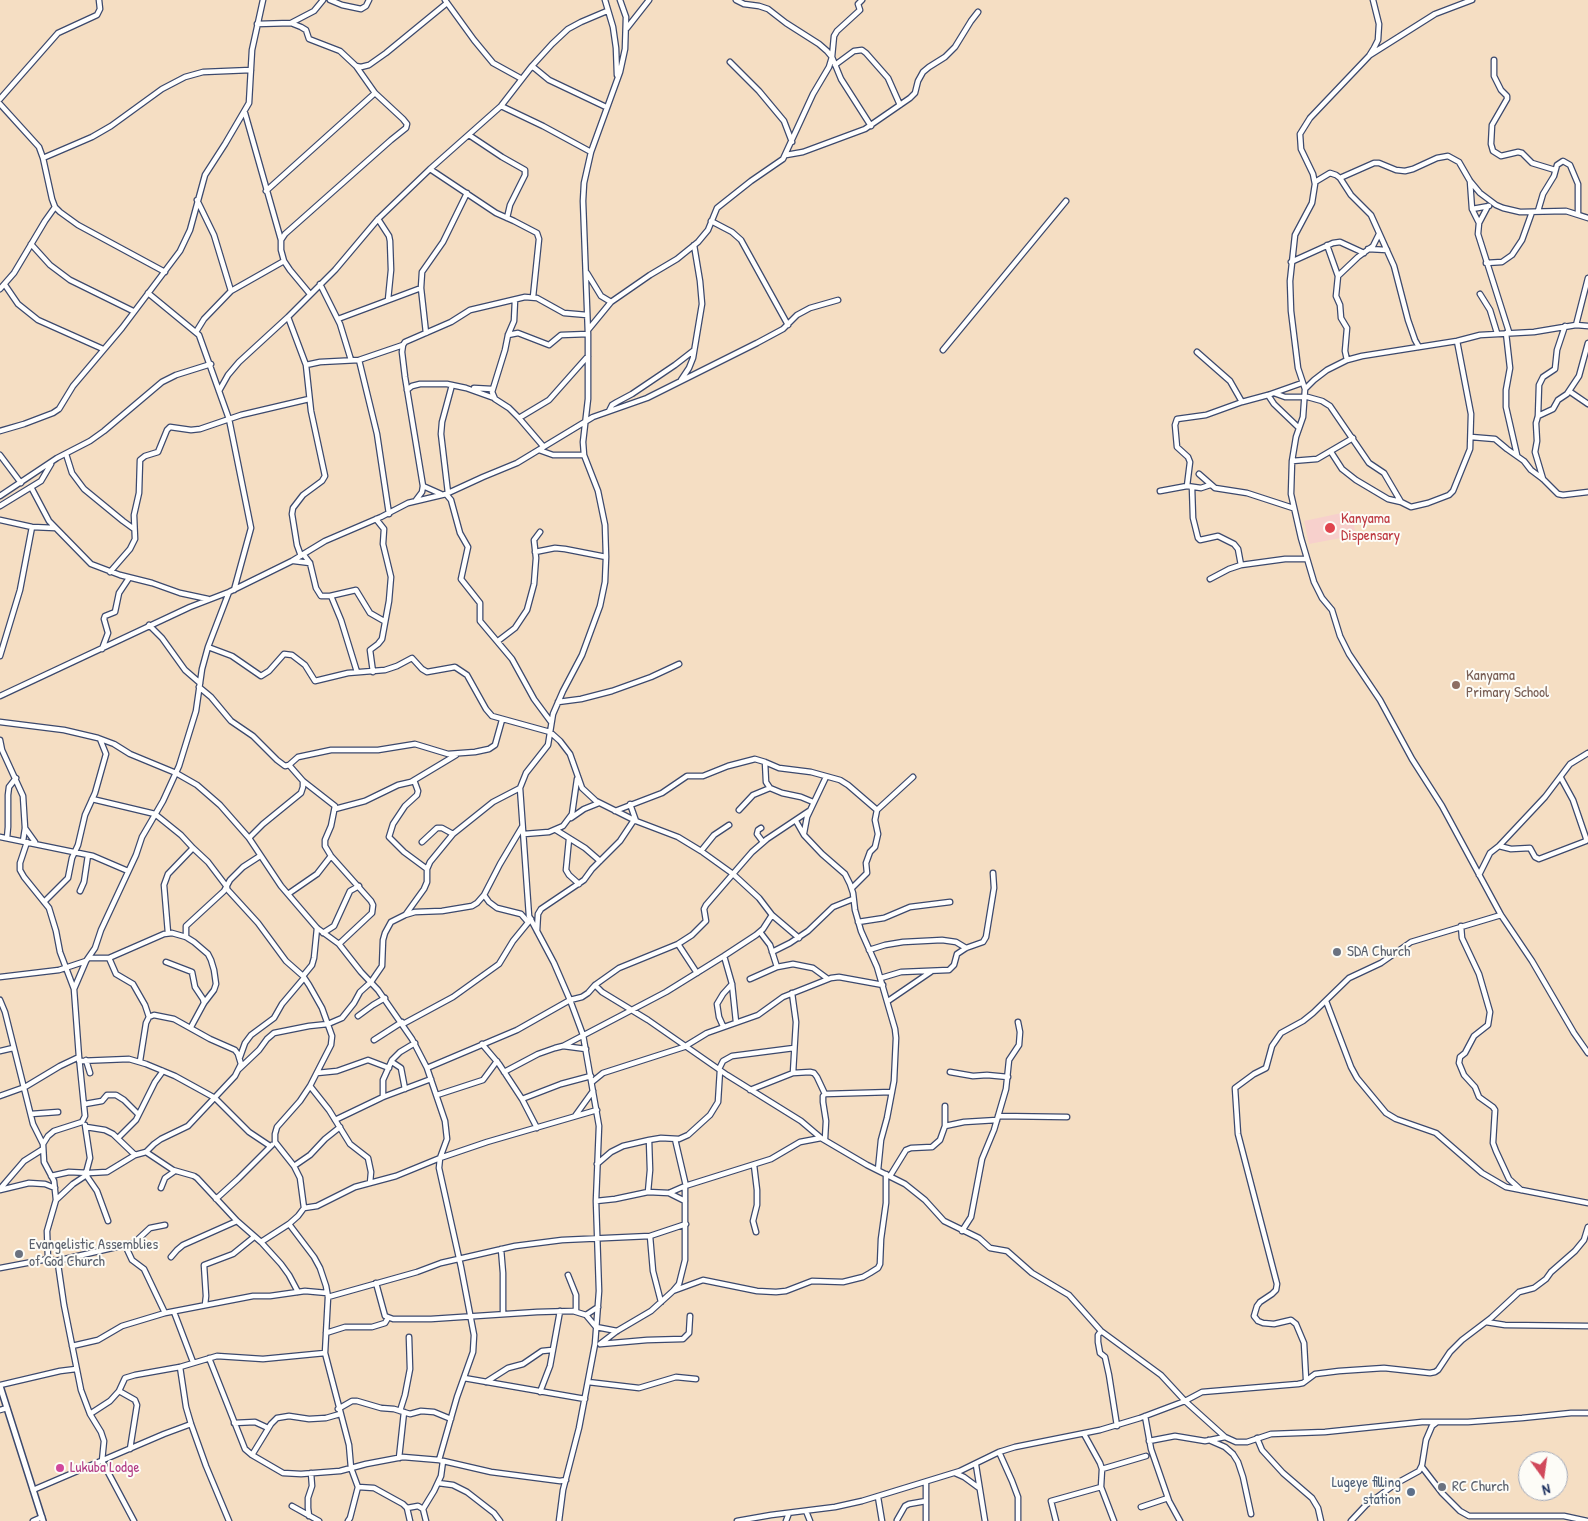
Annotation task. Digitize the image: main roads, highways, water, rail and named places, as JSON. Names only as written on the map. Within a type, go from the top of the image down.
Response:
[{"type":"main road","points":[[0,1385],[43,1519]]},
{"type":"place","name":"Kanyama Dispensary","points":[[1330,528]]},
{"type":"place","name":"Kanyama Primary School","points":[[1456,685]]},
{"type":"place","name":"SDA Church","points":[[1337,952]]},
{"type":"place","name":"Evangelistic Assemblies of God Church","points":[[19,1254]]},
{"type":"place","name":"Lukuba Lodge","points":[[60,1468]]},
{"type":"place","name":"RC Church","points":[[1442,1487]]},
{"type":"place","name":"Lugeye filling station","points":[[1411,1492]]}]
